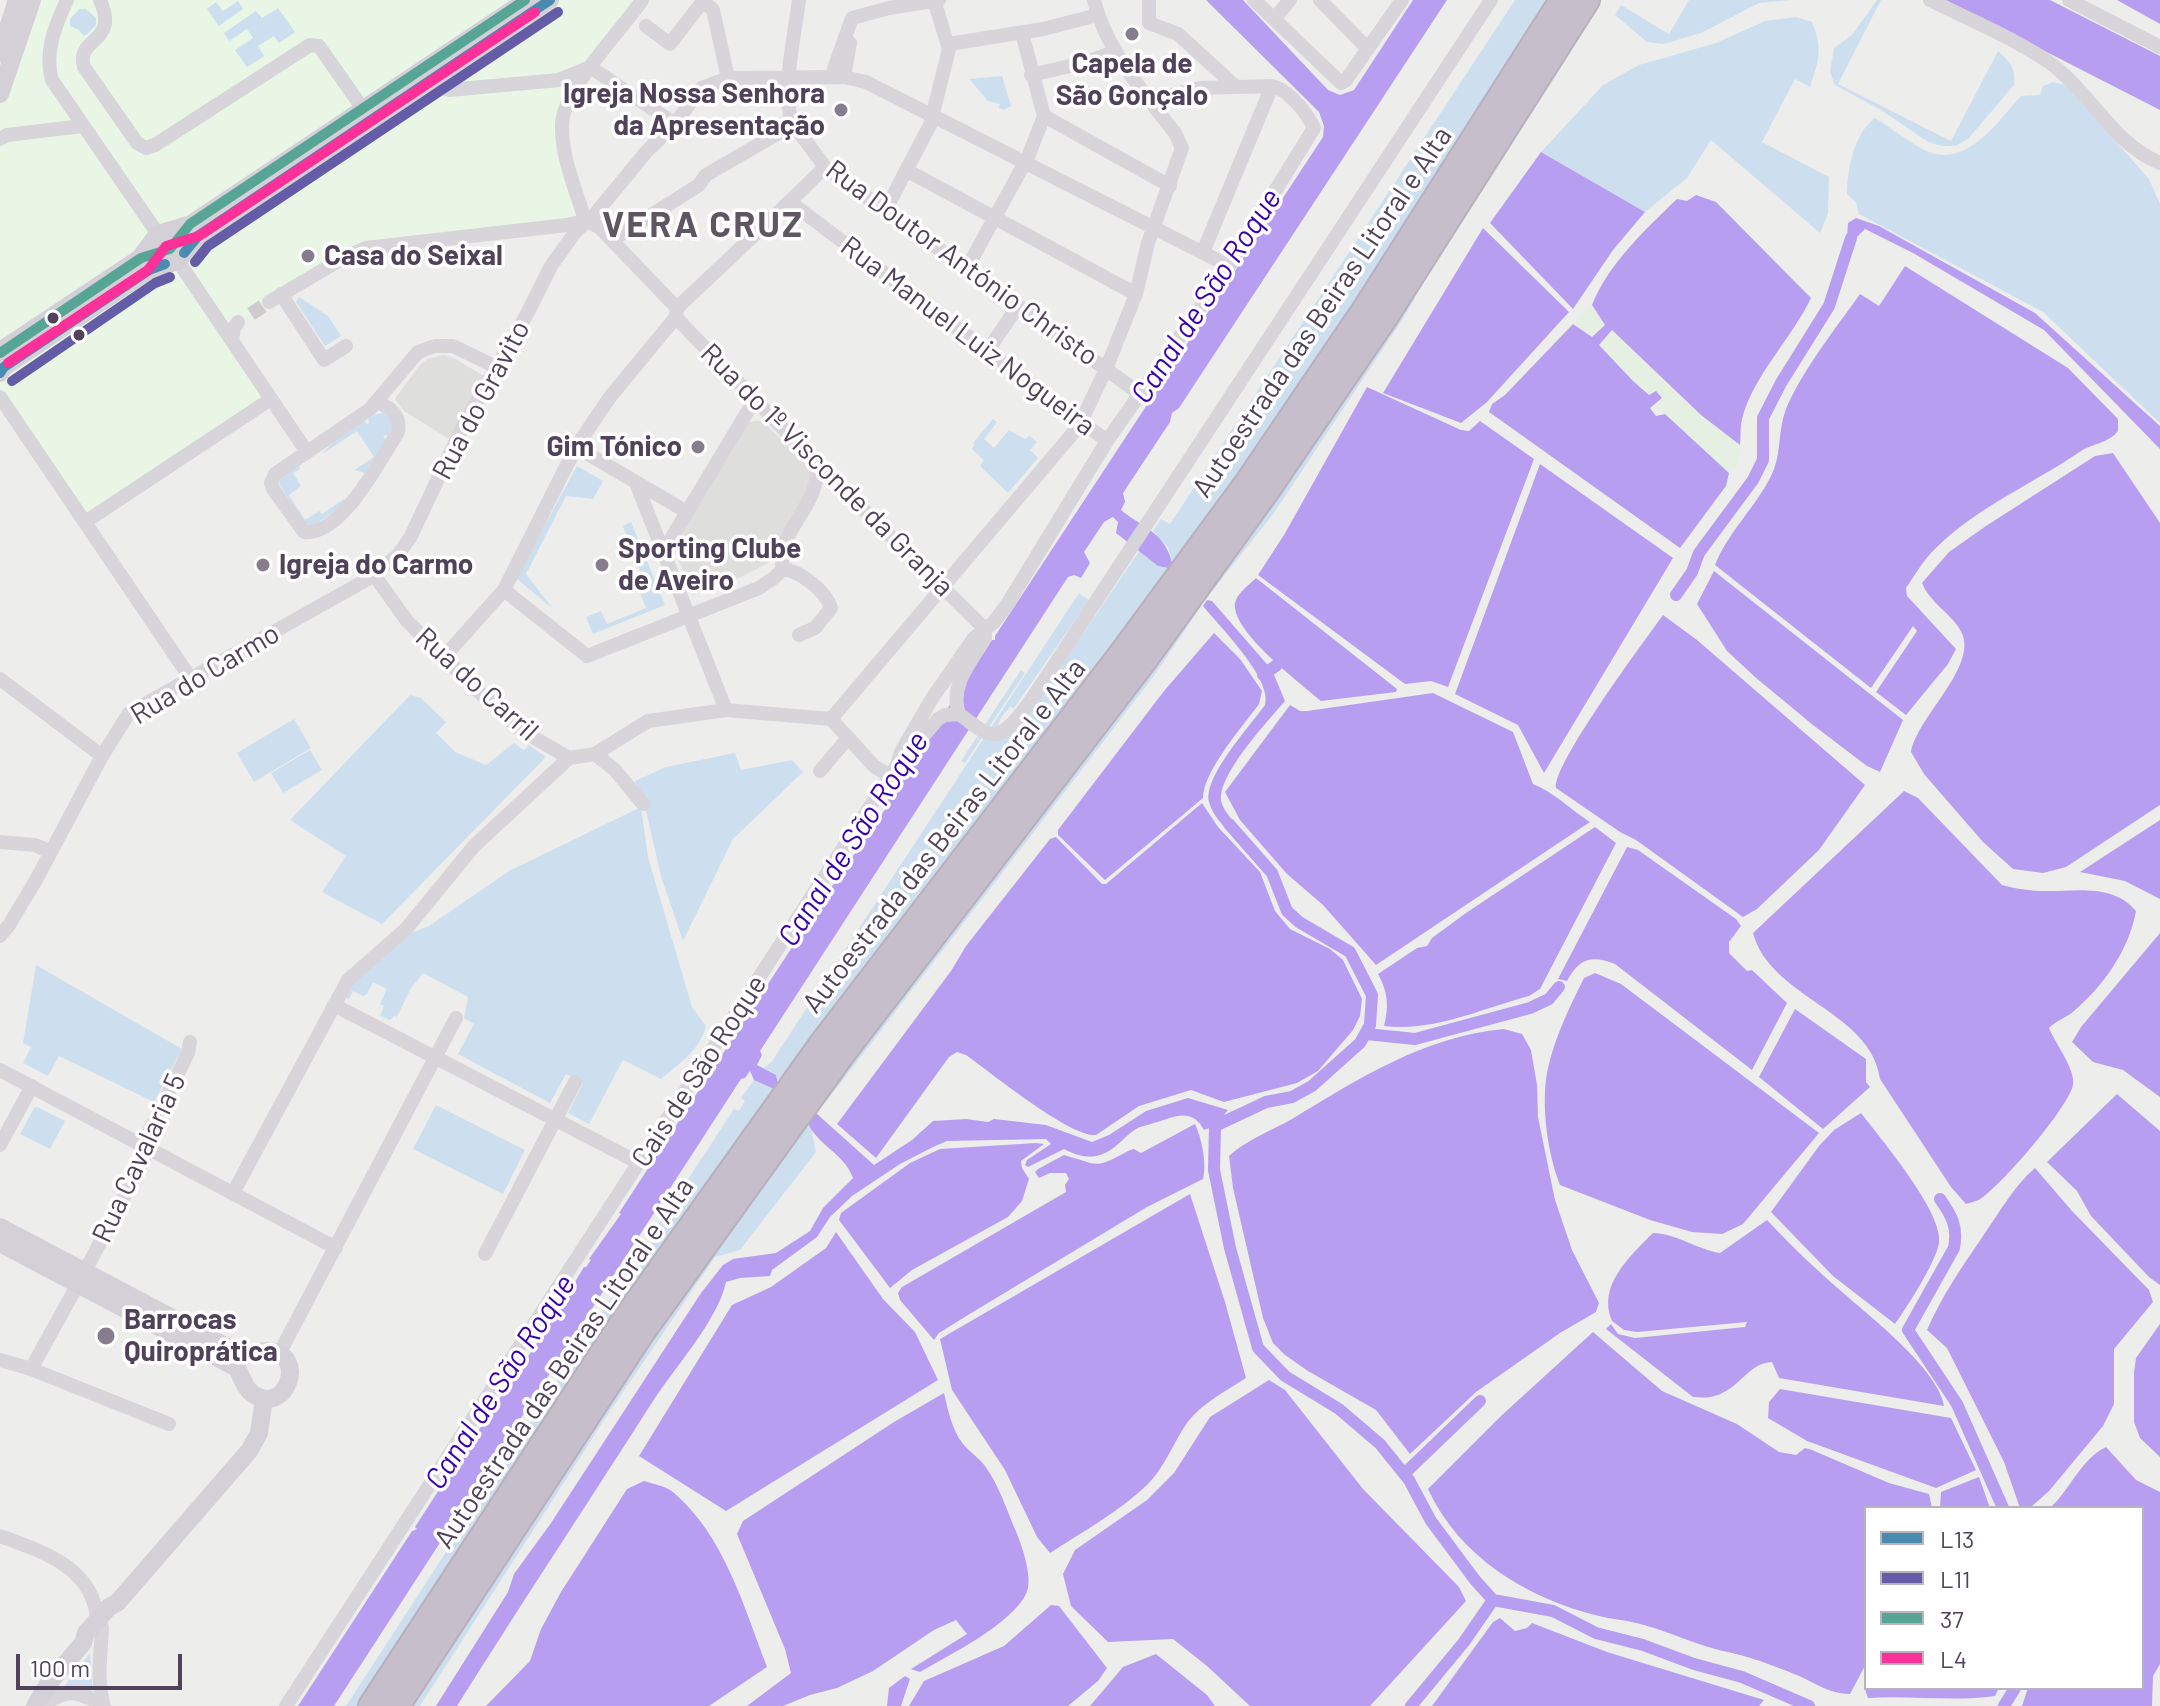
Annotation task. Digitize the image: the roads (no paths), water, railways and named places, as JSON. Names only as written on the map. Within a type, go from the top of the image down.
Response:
[{"type":"highway","name":"Autoestrada das Beiras Litoral e Alta","points":[[397,1706],[641,1334],[841,1056],[1141,665],[1266,492],[1386,316],[1500,119],[1562,0]]},
{"type":"highway","name":"Autoestrada das Beiras Litoral e Alta","points":[[371,1706],[623,1322],[823,1042],[1122,653],[1247,483],[1367,306],[1587,0]]},
{"type":"main road","points":[[0,351],[140,258],[159,236],[191,224],[527,0]]},
{"type":"main road","points":[[0,373],[4,367],[149,270],[176,259],[198,236],[550,0]]},
{"type":"main road","points":[[0,53],[24,3]]},
{"type":"main road","points":[[0,94],[24,3]]},
{"type":"main road","points":[[159,236],[177,234],[182,239],[176,259]]},
{"type":"main road","points":[[159,236],[154,256],[176,259]]},
{"type":"main road","points":[[0,1227],[81,1278],[237,1368],[249,1392],[264,1399],[280,1395],[290,1382],[289,1366],[279,1354],[263,1351],[244,1356],[81,1278],[0,1243]]},
{"type":"main road","points":[[242,1378],[245,1363],[255,1353]]},
{"type":"main road","points":[[35,1706],[49,1683],[83,1643],[86,1633],[100,1624],[109,1607],[117,1603],[249,1451],[259,1433],[264,1399]]},
{"type":"street","points":[[67,0],[50,47],[48,66],[52,80],[159,236]]},
{"type":"street","points":[[100,0],[106,24],[103,32],[83,51],[81,58],[84,67],[137,143],[146,148],[310,45],[319,46],[363,109]]},
{"type":"street","points":[[346,346],[324,360],[275,298],[366,248],[567,225],[585,220],[564,149],[562,121],[576,88],[590,67],[639,21],[642,0]]},
{"type":"street","points":[[612,240],[699,185],[706,175],[784,130],[791,121],[789,78],[799,0]]},
{"type":"street","points":[[837,77],[841,44],[852,18],[935,0],[949,44],[932,116],[886,209]]},
{"type":"street","points":[[1149,0],[1149,23],[1172,30],[1235,86]]},
{"type":"street","points":[[1254,0],[1341,83],[1402,0]]},
{"type":"street","points":[[1274,19],[1290,0]]},
{"type":"street","points":[[949,44],[1022,33],[1096,7],[1116,51],[1175,133],[1182,148],[1153,229],[1136,294],[1082,422],[831,719],[874,766],[894,770],[938,719],[945,715],[959,714],[995,734],[1006,731],[1020,714],[1135,546],[1491,0]]},
{"type":"street","points":[[1930,0],[2045,59],[2063,73],[2107,124],[2144,155],[2160,163]]},
{"type":"street","points":[[2069,0],[2160,47]]},
{"type":"street","points":[[639,21],[670,44],[703,1],[713,10],[728,78],[837,77],[866,82],[1229,266]]},
{"type":"street","points":[[1325,2],[1368,49]]},
{"type":"street","points":[[967,268],[1024,163],[1044,116],[1022,33]]},
{"type":"street","points":[[1031,75],[1116,51]]},
{"type":"street","points":[[425,84],[449,90],[559,80],[590,67]]},
{"type":"street","points":[[590,67],[675,124]]},
{"type":"street","name":"Rua do Gravito","points":[[374,575],[397,556],[410,538],[449,452],[551,266],[585,220],[595,214],[647,151],[675,124],[701,88],[728,78]]},
{"type":"street","points":[[1150,100],[1200,88],[1272,86],[1203,252]]},
{"type":"street","name":"Cais de São Roque","points":[[286,1706],[894,770],[931,700],[974,638],[994,622],[1008,603],[1107,441],[1229,266],[1314,132],[1313,124],[1305,114],[1279,88],[1272,86]]},
{"type":"street","points":[[1044,116],[1170,186]]},
{"type":"street","name":"Rua Doutor António Christo","points":[[791,121],[825,167],[1139,393]]},
{"type":"street","points":[[0,139],[7,135],[83,126]]},
{"type":"street","points":[[443,658],[504,590],[576,447],[610,397],[676,312],[825,167]]},
{"type":"street","points":[[906,170],[1136,294]]},
{"type":"street","name":"Rua Manuel Luiz Nogueira","points":[[790,202],[1107,441]]},
{"type":"street","name":"Rua do 1º Visconde da Granja","points":[[585,220],[599,227],[612,240],[816,463],[984,628]]},
{"type":"street","points":[[176,259],[307,452]]},
{"type":"street","points":[[988,350],[1018,306]]},
{"type":"street","points":[[232,341],[238,322],[251,314]]},
{"type":"street","points":[[218,320],[238,322]]},
{"type":"street","points":[[377,402],[395,413],[398,432],[351,507],[309,533],[300,528],[271,483],[275,474],[377,402],[414,354],[435,346],[453,346],[496,367]]},
{"type":"street","points":[[0,397],[191,679]]},
{"type":"street","points":[[85,522],[271,399]]},
{"type":"street","points":[[663,552],[755,399]]},
{"type":"street","points":[[576,447],[687,512]]},
{"type":"street","points":[[783,569],[780,551],[813,495],[818,478],[816,463]]},
{"type":"street","points":[[636,483],[726,710]]},
{"type":"street","points":[[504,590],[587,656],[759,588],[783,569]]},
{"type":"street","points":[[783,569],[799,574],[829,601],[831,608],[815,628],[799,635]]},
{"type":"street","name":"Rua do Carril","points":[[374,575],[407,621],[443,658],[521,730],[569,758],[595,754],[648,721],[726,710],[831,719]]},
{"type":"street","name":"Rua do Carmo","points":[[0,936],[129,713],[374,575]]},
{"type":"street","points":[[959,714],[954,701],[956,689],[985,638],[984,628]]},
{"type":"street","points":[[0,679],[102,756]]},
{"type":"street","points":[[820,771],[848,738]]},
{"type":"street","points":[[595,754],[615,770],[643,804]]},
{"type":"street","points":[[233,1193],[353,975],[406,929],[474,846],[569,758]]},
{"type":"street","points":[[0,842],[35,845],[51,852]]},
{"type":"street","points":[[334,1005],[639,1163]]},
{"type":"street","points":[[279,1354],[456,1018]]},
{"type":"street","name":"Rua Cavalaria 5","points":[[31,1369],[144,1159],[148,1134],[188,1053],[190,1042]]},
{"type":"street","points":[[0,1070],[336,1248]]},
{"type":"street","points":[[485,1254],[575,1082]]},
{"type":"street","points":[[0,1145],[32,1086]]},
{"type":"street","points":[[0,1360],[31,1369],[169,1424]]},
{"type":"street","points":[[0,1536],[55,1557],[66,1564],[88,1592],[100,1624],[99,1666],[104,1705]]},
{"type":"street","points":[[42,1706],[68,1692],[81,1693],[104,1705]]},
{"type":"waterway","points":[[1676,595],[1692,572],[1699,553],[1753,480],[1763,460],[1763,418],[1829,306],[1851,238]]},
{"type":"waterway","points":[[1263,675],[1277,665]]},
{"type":"waterway","points":[[1215,1126],[1266,1102],[1292,1097],[1312,1086],[1360,1043],[1370,1025],[1372,995],[1350,952],[1299,922],[1287,911],[1272,873],[1229,824]]},
{"type":"waterway","points":[[1366,1034],[1415,1039],[1530,1008],[1549,999],[1559,987]]},
{"type":"waterway","points":[[1206,1116],[1215,1126],[1214,1170],[1230,1248],[1258,1348],[1285,1376],[1339,1409],[1380,1444],[1409,1480],[1431,1521],[1493,1600],[1553,1611],[1596,1633],[1742,1677],[1809,1706]]},
{"type":"waterway","points":[[1940,1199],[1953,1222],[1954,1248],[1908,1330],[1957,1404],[2002,1506]]},
{"type":"waterway","points":[[1404,1474],[1480,1401]]},
{"type":"waterway","points":[[1411,1706],[1464,1642],[1493,1600]]},
{"type":"waterway","points":[[2004,1706],[2014,1690]]},
{"type":"tunnel","points":[[251,314],[269,302]]},
{"type":"place","name":"Capela de São Gonçalo","points":[[1132,34]]},
{"type":"place","name":"Igreja Nossa Senhora da Apresentação","points":[[841,110]]},
{"type":"place","name":"Casa do Seixal","points":[[308,256]]},
{"type":"place","name":"Gim Tónico","points":[[698,447]]},
{"type":"place","name":"Igreja do Carmo","points":[[263,565]]},
{"type":"place","name":"Sporting Clube de Aveiro","points":[[602,565]]},
{"type":"place","name":"Barrocas Quiroprática","points":[[106,1336]]},
{"type":"district","name":"VERA CRUZ","points":[[703,225]]},
{"type":"water label","name":"Canal de São Roque","points":[[1206,296]]},
{"type":"water label","name":"Canal de São Roque","points":[[853,839]]},
{"type":"water label","name":"Canal de São Roque","points":[[500,1382]]}]
